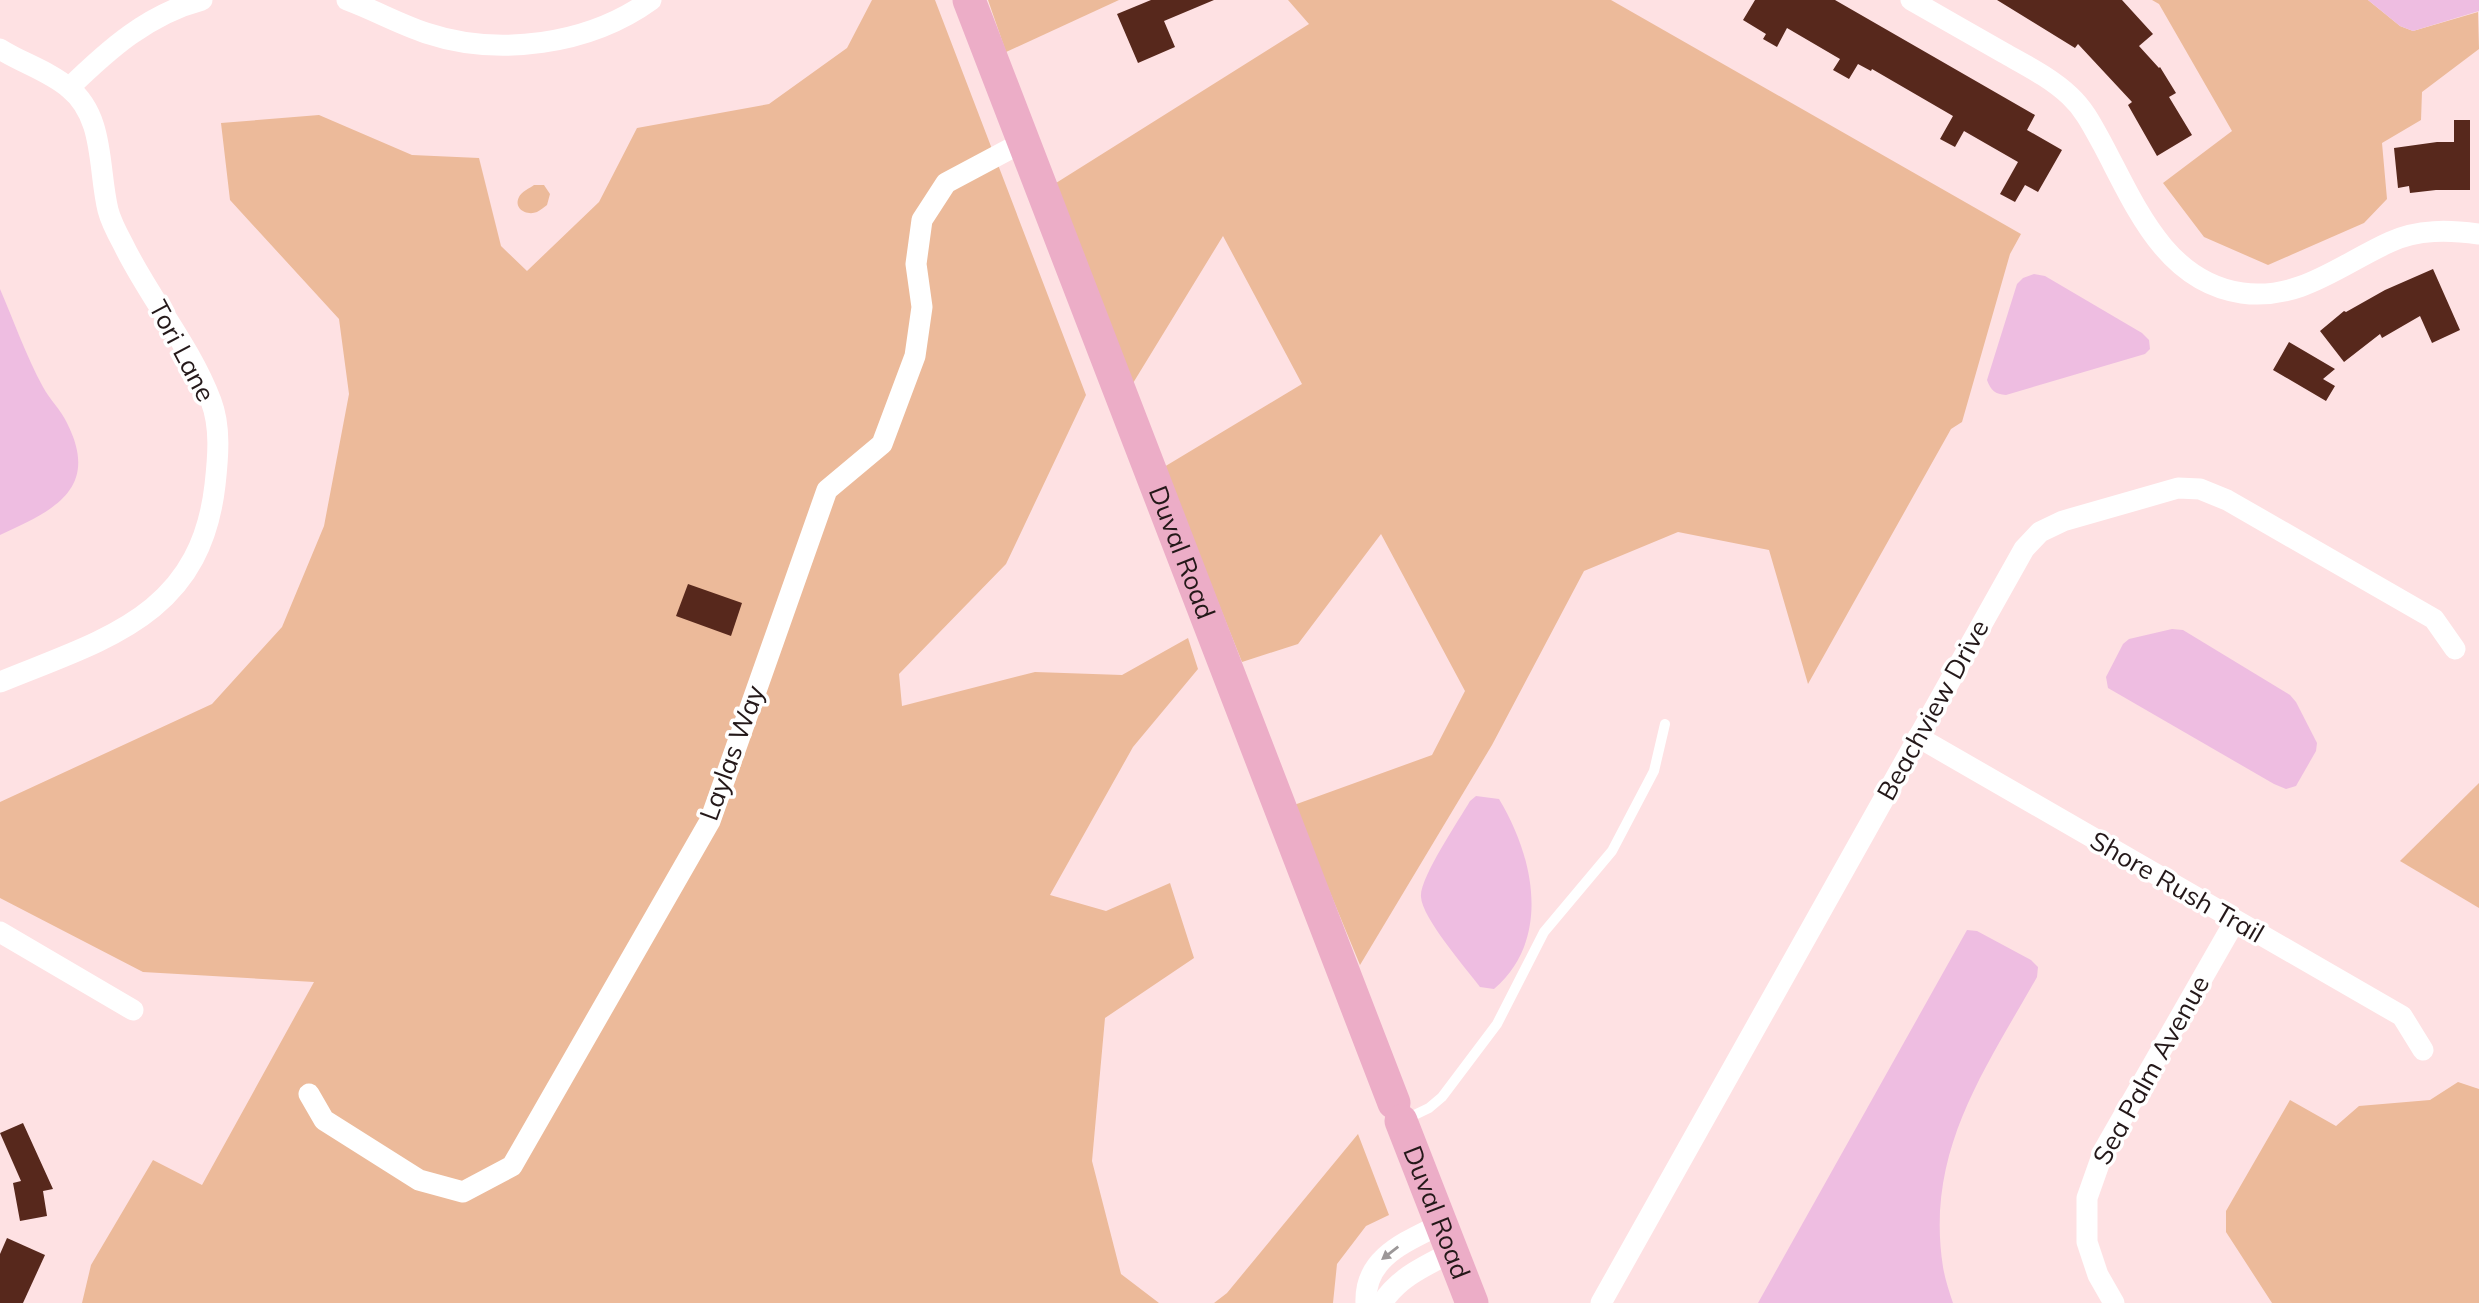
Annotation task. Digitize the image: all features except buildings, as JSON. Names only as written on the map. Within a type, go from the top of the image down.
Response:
[{"type":"main road","name":"Duval Road","points":[[969,0],[1472,1303]]},
{"type":"street","points":[[69,88],[127,35],[157,18],[202,0]]},
{"type":"street","points":[[347,0],[429,34],[480,44],[509,45],[565,38],[590,31],[619,19],[651,0]]},
{"type":"street","points":[[1911,0],[2048,78],[2070,95],[2085,113],[2149,231],[2169,255],[2190,273],[2215,286],[2242,293],[2269,294],[2299,288],[2323,279],[2392,241],[2421,232],[2453,231],[2479,234]]},
{"type":"street","name":"Tori Lane","points":[[0,49],[50,75],[85,103],[95,126],[108,211],[113,226],[199,373],[213,404],[218,437],[213,497],[204,536],[194,559],[177,584],[154,608],[128,627],[0,682]]},
{"type":"street","name":"Laylas Way","points":[[309,1094],[324,1120],[419,1180],[463,1192],[512,1166],[709,821],[827,490],[881,444],[915,356],[922,307],[916,264],[922,219],[946,183],[1023,142]]},
{"type":"street","name":"Beachview Drive","points":[[1601,1303],[2024,548],[2040,532],[2063,521],[2178,488],[2200,489],[2227,500],[2434,619],[2455,649]]},
{"type":"street","name":"Shore Rush Trail","points":[[1918,737],[2402,1016],[2423,1050]]},
{"type":"street","name":"Sea Palm Avenue","points":[[2114,1303],[2098,1275],[2087,1242],[2087,1198],[2104,1150],[2235,920]]},
{"type":"street","points":[[0,932],[133,1010]]},
{"type":"street","points":[[1366,1303],[1365,1288],[1377,1264],[1397,1247],[1447,1238]]},
{"type":"street","points":[[1382,1303],[1391,1289],[1413,1272],[1447,1238]]},
{"type":"lane","points":[[1398,1112],[1429,1108],[1442,1097],[1497,1024],[1544,932],[1612,851],[1654,771],[1665,723]]},
{"type":"shaded area","points":[[872,0],[935,0],[1086,395],[1006,564],[899,674],[902,706],[1035,672],[1122,675],[1188,638],[1198,669],[1133,747],[1050,895],[1106,911],[1170,883],[1194,958],[1105,1018],[1092,1161],[1121,1274],[1159,1303],[82,1303],[91,1265],[153,1160],[202,1185],[314,982],[143,972],[0,898],[0,802],[212,704],[282,627],[324,526],[349,394],[339,319],[230,200],[221,123],[319,115],[412,155],[479,158],[501,246],[527,271],[599,202],[637,128],[769,104],[847,48]]},
{"type":"shaded area","points":[[988,0],[1119,0],[1006,52]]},
{"type":"shaded area","points":[[1288,0],[1611,0],[2021,234],[2010,254],[1962,422],[1951,429],[1808,684],[1769,550],[1678,532],[1584,571],[1492,745],[1360,965],[1294,805],[1432,755],[1465,691],[1381,534],[1298,644],[1242,662],[1164,467],[1302,384],[1223,236],[1130,388],[1056,183],[1309,24]]},
{"type":"shaded area","points":[[2152,0],[2368,0],[2400,26],[2413,31],[2478,12],[2479,49],[2422,92],[2421,120],[2382,143],[2387,199],[2364,223],[2268,265],[2204,237],[2163,183],[2232,131],[2159,4]]},
{"type":"shaded area","points":[[2368,0],[2479,0],[2479,11],[2413,31],[2400,26]]},
{"type":"shaded area","points":[[534,185],[544,185],[550,194],[547,205],[537,212],[525,212],[519,208],[519,197]]},
{"type":"shaded area","points":[[2034,274],[2045,276],[2142,333],[2149,340],[2150,349],[2145,354],[2006,395],[1994,391],[1987,380],[2017,284],[2023,278]]},
{"type":"shaded area","points":[[0,289],[37,375],[67,423],[76,446],[78,465],[74,482],[66,495],[53,507],[0,535]]},
{"type":"shaded area","points":[[2172,629],[2183,630],[2290,695],[2296,702],[2317,743],[2316,751],[2296,786],[2286,789],[2274,784],[2108,688],[2106,677],[2123,644],[2129,639]]},
{"type":"shaded area","points":[[2479,783],[2479,908],[2400,861]]},
{"type":"shaded area","points":[[1476,796],[1499,799],[1521,846],[1531,897],[1530,922],[1524,946],[1512,969],[1494,989],[1480,987],[1455,956],[1436,930],[1421,897],[1426,877],[1433,864],[1470,801]]},
{"type":"shaded area","points":[[1967,930],[1977,931],[2031,960],[2038,967],[2037,977],[1979,1080],[1951,1149],[1943,1186],[1940,1225],[1943,1267],[1953,1303],[1758,1303]]},
{"type":"shaded area","points":[[2458,1082],[2479,1089],[2479,1303],[2272,1303],[2226,1232],[2226,1211],[2290,1100],[2336,1126],[2359,1106],[2430,1100]]},
{"type":"shaded area","points":[[1358,1134],[1389,1215],[1366,1226],[1337,1264],[1333,1303],[1214,1303],[1227,1293]]}]
